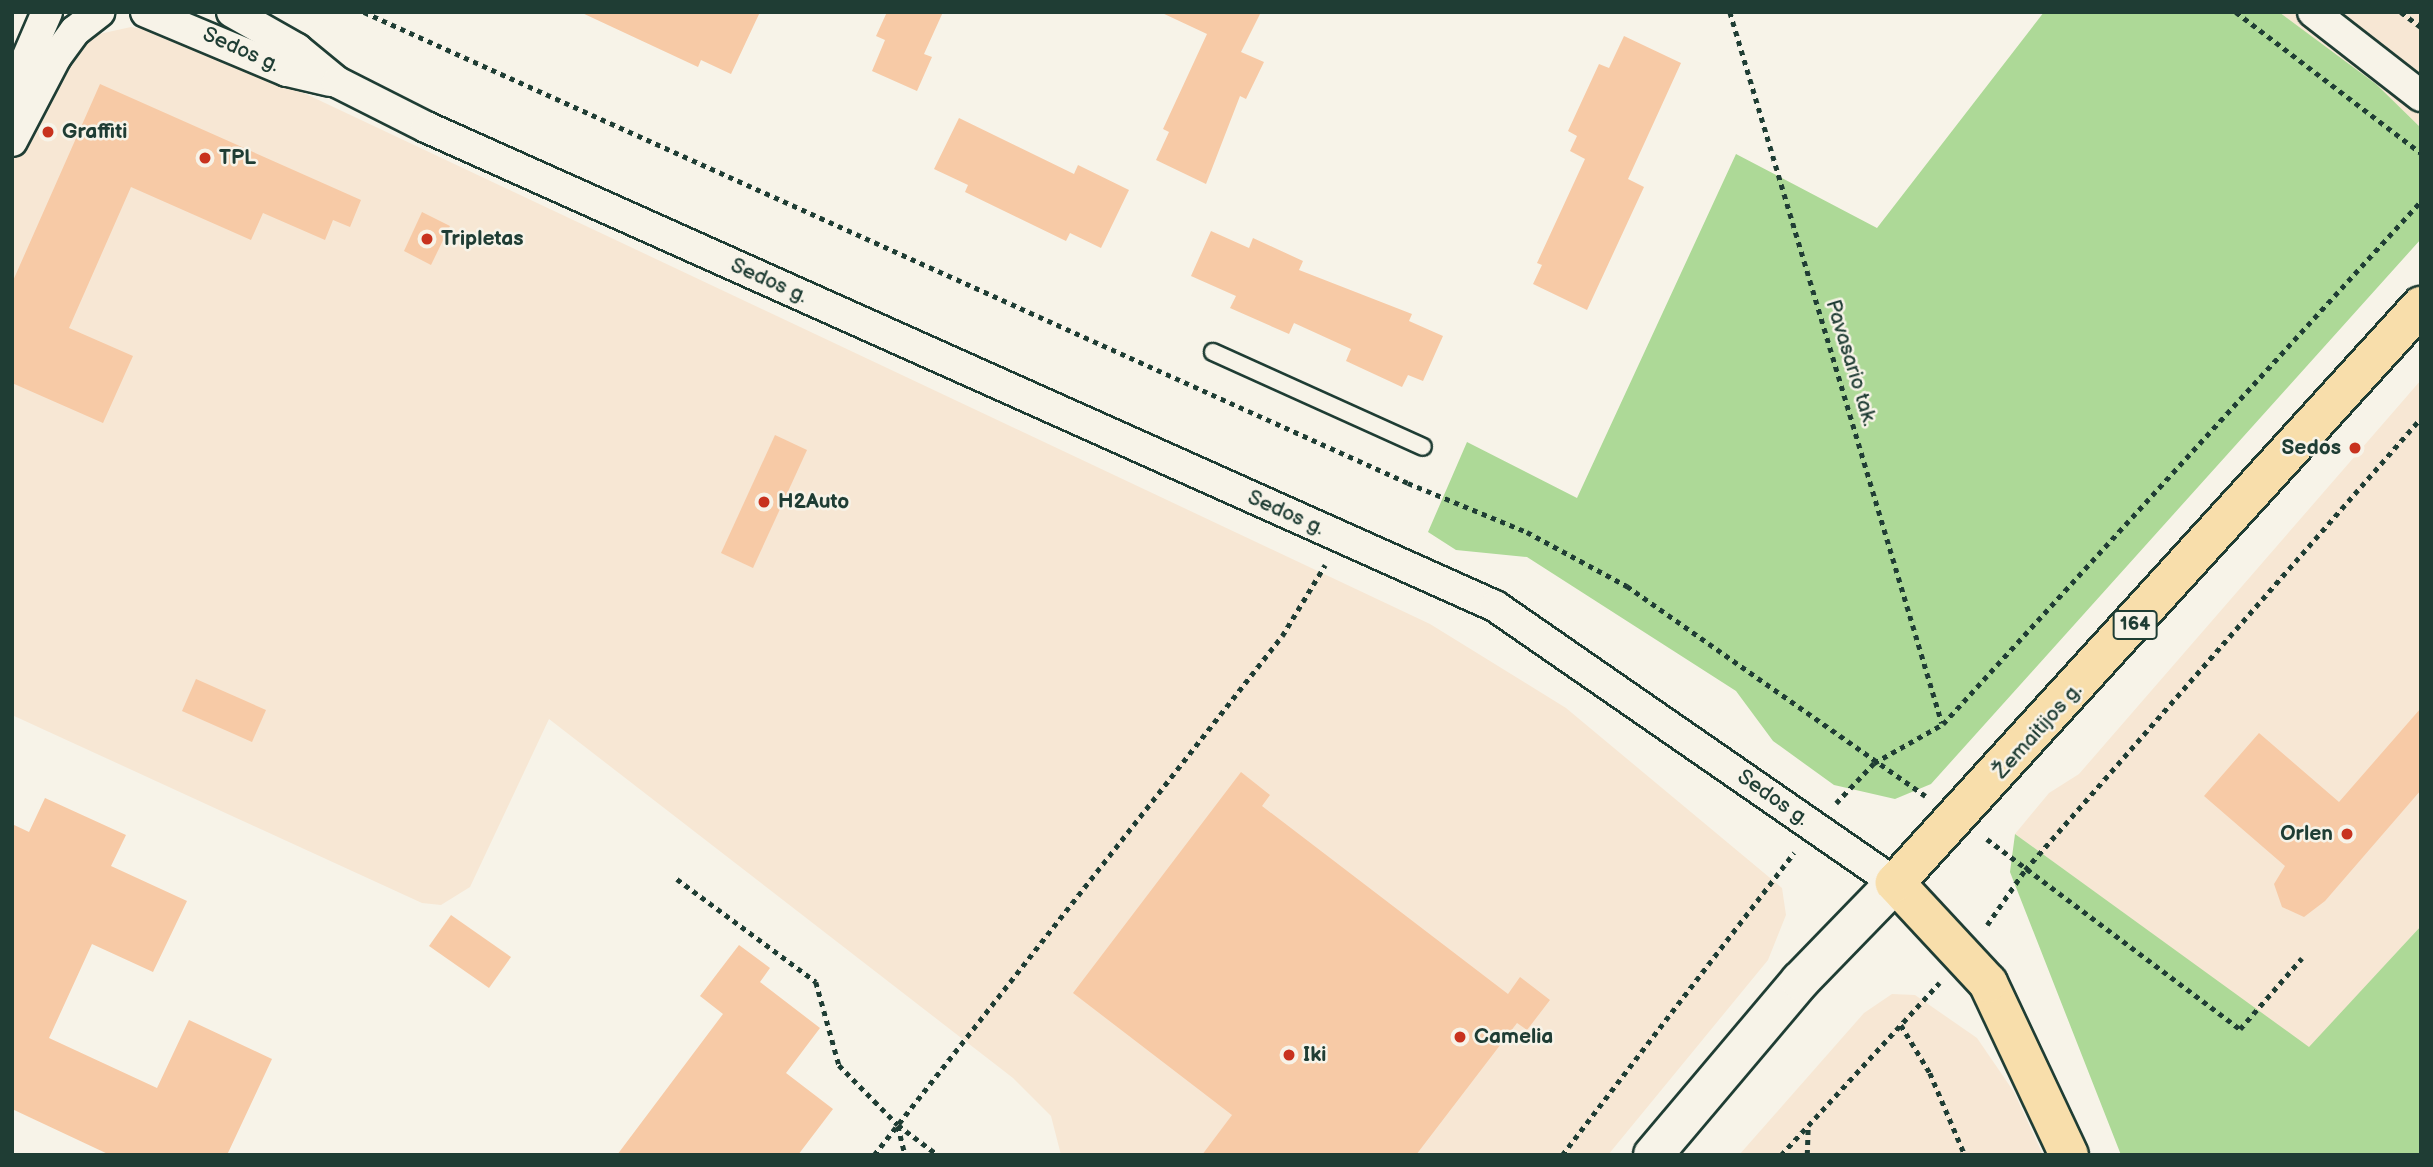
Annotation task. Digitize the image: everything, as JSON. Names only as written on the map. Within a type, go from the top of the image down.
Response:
[{"type":"main road","name":"Žemaitijos g.","points":[[1653,1155],[1800,981],[1959,817],[2421,306]]},
{"type":"main road","name":"Sedos g.","points":[[1895,883],[1966,954],[1988,983],[2069,1155]]},
{"type":"street","points":[[12,93],[47,12]]},
{"type":"street","points":[[12,141],[57,57],[75,31],[99,12]]},
{"type":"street","name":"Sedos g.","points":[[146,12],[287,71],[337,82]]},
{"type":"street","name":"Sedos g.","points":[[232,12],[296,49],[337,82],[426,127],[1495,606],[1895,883]]},
{"type":"street","points":[[2312,12],[2421,96]]},
{"type":"lane","points":[[1213,352],[1423,447]]},
{"type":"path","points":[[364,12],[1408,483],[1527,532],[1627,586],[1874,763],[1959,817],[2025,870],[2240,1029],[2302,958]]},
{"type":"path","name":"Pavasario tak.","points":[[1730,12],[1943,724]]},
{"type":"path","points":[[2236,12],[2421,153]]},
{"type":"path","points":[[2401,12],[2421,27]]},
{"type":"path","points":[[1562,1155],[1814,826],[1874,763],[1943,724],[2421,201]]},
{"type":"path","points":[[1781,1155],[1966,954],[2025,870],[2421,418]]},
{"type":"path","points":[[874,1155],[1282,636],[1341,537]]},
{"type":"path","points":[[677,879],[816,982],[839,1065],[898,1125],[938,1155]]},
{"type":"path","points":[[1901,1025],[1930,1073],[1965,1155]]},
{"type":"path","points":[[898,1125],[905,1155]]},
{"type":"path","points":[[1807,1155],[1808,1126]]},
{"type":"shaded area","points":[[2279,12],[2421,12],[2421,128],[2376,84]]},
{"type":"shaded area","points":[[131,27],[183,36],[1430,624],[1566,708],[1782,888],[1786,915],[1768,960],[1608,1155],[1061,1155],[1051,1116],[1013,1078],[549,719],[470,887],[441,905],[422,903],[12,715],[12,162],[72,52],[99,34]]},
{"type":"shaded area","points":[[2421,380],[2421,926],[2309,1048],[2015,834],[2049,793],[2079,774]]},
{"type":"shaded area","points":[[1892,994],[1915,995],[1977,1038],[2014,1092],[2043,1155],[1739,1155],[1864,1013]]},
{"type":"green space","points":[[2044,12],[2279,12],[2376,84],[2421,128],[2421,239],[1931,784],[1895,799],[1834,785],[1773,741],[1736,691],[1527,557],[1456,550],[1428,532],[1467,442],[1577,498],[1736,154],[1877,228]]},
{"type":"green space","points":[[2015,834],[2309,1047],[2421,926],[2421,1155],[2121,1155],[2010,872]]},
{"type":"building","points":[[580,12],[760,12],[731,74],[701,60],[698,67]]},
{"type":"building","points":[[887,12],[943,12],[924,54],[932,57],[917,91],[872,71],[885,40],[876,36]]},
{"type":"building","points":[[1160,12],[1261,12],[1241,52],[1264,62],[1246,99],[1240,96],[1206,184],[1156,160],[1169,132],[1163,129],[1207,34]]},
{"type":"building","points":[[1624,36],[1681,63],[1628,179],[1644,187],[1587,310],[1533,284],[1542,265],[1537,263],[1585,159],[1570,151],[1577,136],[1568,131],[1599,64],[1609,68]]},
{"type":"building","points":[[100,84],[361,200],[350,227],[333,220],[325,240],[263,213],[251,240],[131,187],[69,328],[133,356],[103,423],[12,383],[12,283]]},
{"type":"building","points":[[959,118],[1074,174],[1078,165],[1129,190],[1101,248],[1070,233],[1066,241],[965,192],[968,185],[934,169]]},
{"type":"building","name":"Tripletas","points":[[422,212],[450,226],[431,265],[404,251]]},
{"type":"building","points":[[1211,231],[1249,248],[1253,238],[1303,261],[1299,270],[1412,314],[1409,321],[1443,336],[1423,381],[1408,375],[1402,387],[1346,361],[1351,349],[1294,323],[1289,334],[1230,308],[1236,296],[1191,276]]},
{"type":"building","name":"H2Auto","points":[[775,435],[807,450],[753,568],[721,553]]},
{"type":"building","points":[[196,679],[266,710],[252,742],[182,711]]},
{"type":"building","points":[[2421,708],[2421,790],[2325,901],[2304,917],[2282,907],[2274,884],[2285,866],[2204,796],[2259,733],[2339,802]]},
{"type":"building","points":[[1241,772],[1270,795],[1262,806],[1508,994],[1520,977],[1550,1000],[1527,1030],[1517,1023],[1416,1155],[1202,1155],[1232,1115],[1073,993]]},
{"type":"building","points":[[45,798],[126,835],[111,866],[187,901],[153,972],[92,944],[49,1038],[157,1088],[189,1020],[272,1059],[227,1155],[110,1155],[12,1109],[12,824],[29,832]]},
{"type":"building","points":[[451,915],[511,957],[489,988],[429,946]]},
{"type":"building","points":[[739,945],[770,968],[760,982],[820,1028],[786,1073],[833,1109],[798,1155],[617,1155],[723,1014],[700,996]]},
{"type":"place","name":"Graffiti","points":[[48,132]]},
{"type":"place","name":"TPL","points":[[205,158]]},
{"type":"place","name":"Tripletas","points":[[427,239]]},
{"type":"place","name":"Sedos","points":[[2355,448]]},
{"type":"place","name":"H2Auto","points":[[764,502]]},
{"type":"place","name":"Orlen","points":[[2347,834]]},
{"type":"place","name":"Camelia","points":[[1460,1037]]},
{"type":"place","name":"Iki","points":[[1289,1055]]}]
